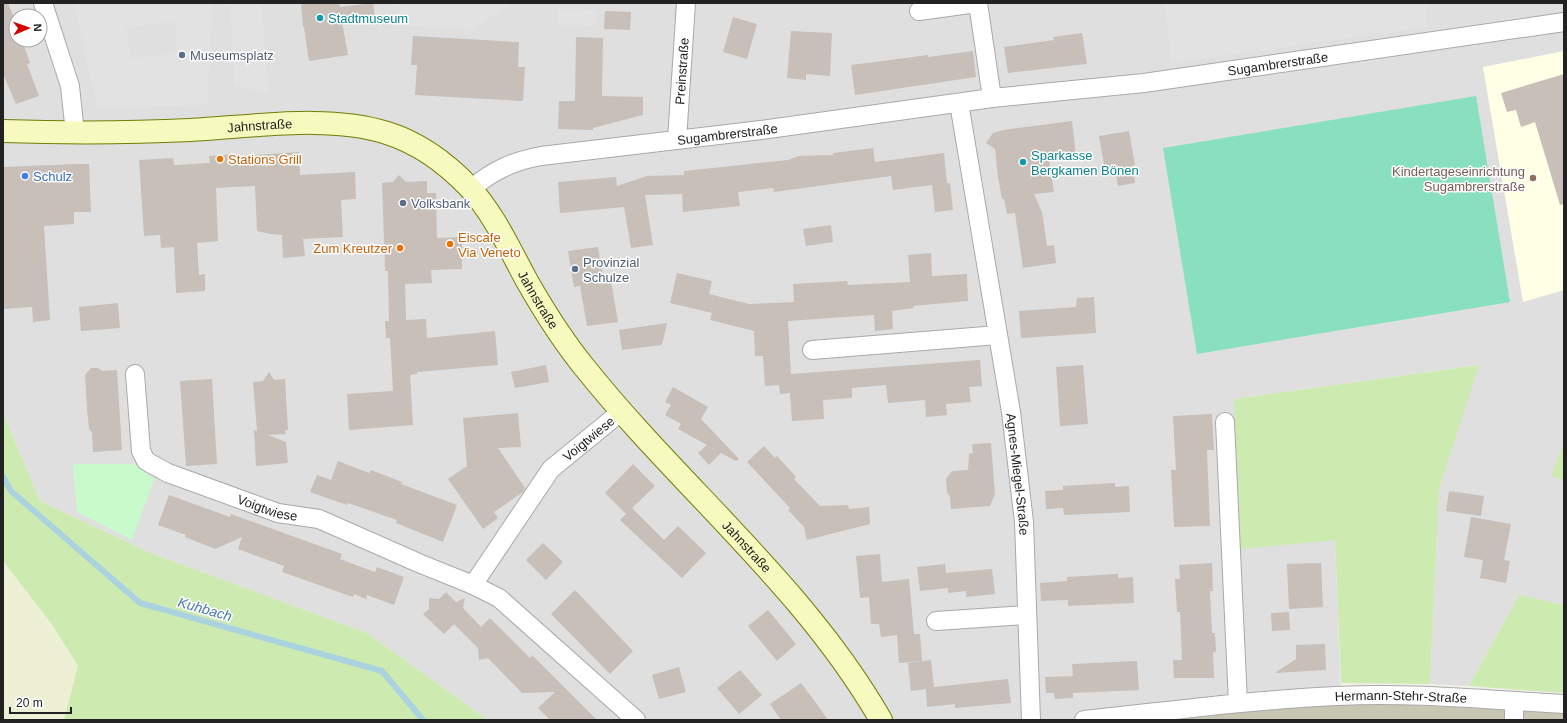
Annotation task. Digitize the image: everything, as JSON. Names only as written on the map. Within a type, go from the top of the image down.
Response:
[{"type":"main road","name":"Jahnstraße","points":[[3,131],[75,133],[172,131],[317,123],[347,124],[386,132],[407,141],[441,161],[471,190],[489,212],[554,325],[585,368],[622,411],[802,607],[860,684],[881,720]]},
{"type":"street","points":[[43,3],[70,86],[75,133]]},
{"type":"street","name":"Preinstraße","points":[[676,140],[686,3]]},
{"type":"street","points":[[919,11],[978,3],[992,98]]},
{"type":"street","name":"Sugambrerstraße","points":[[471,190],[491,173],[522,160],[761,130],[992,98],[1144,83],[1564,22]]},
{"type":"street","name":"Agnes-Miegel-Straße","points":[[960,103],[1011,412],[1024,522],[1031,720]]},
{"type":"street","points":[[812,350],[998,335]]},
{"type":"street","name":"Voigtwiese","points":[[135,374],[141,451],[146,461],[168,473],[278,513],[319,519],[473,585],[499,598],[636,720]]},
{"type":"street","name":"Voigtwiese","points":[[473,585],[551,469],[622,411]]},
{"type":"street","points":[[1224,422],[1238,703]]},
{"type":"street","points":[[936,621],[1027,615]]},
{"type":"street","name":"Hermann-Stehr-Straße","points":[[1084,720],[1238,703],[1338,696],[1449,696],[1564,704]]},
{"type":"street","points":[[1514,701],[1514,720]]},
{"type":"shaded area","points":[[3,3],[1564,3],[1564,442],[1552,476],[1564,480],[1564,605],[1519,595],[1469,686],[1430,684],[1439,489],[1478,365],[1234,399],[1335,540],[1341,701],[1172,720],[488,720],[367,633],[148,552],[40,501],[3,413]]},
{"type":"shaded area","name":"Museumsplatz","points":[[81,3],[213,3],[207,105],[98,108],[74,6]],"holes":[[[175,21],[176,53],[131,58],[126,28]]]},
{"type":"shaded area","points":[[230,3],[261,3],[269,93],[234,86]]},
{"type":"shaded area","points":[[399,3],[511,3],[473,30],[398,25]]},
{"type":"shaded area","points":[[1165,3],[1426,3],[1427,27],[1171,63]]},
{"type":"shaded area","points":[[558,9],[597,10],[596,26],[557,25]]},
{"type":"shaded area","name":"Kindertageseinrichtung Sugambrerstraße","points":[[1564,51],[1564,290],[1523,302],[1483,67]]},
{"type":"shaded area","points":[[3,561],[51,623],[78,667],[64,720],[3,720]]},
{"type":"shaded area","points":[[1341,701],[1564,713],[1564,720],[1172,720]]},
{"type":"green space","points":[[1476,96],[1510,302],[1197,354],[1163,148]]},
{"type":"green space","points":[[1479,365],[1439,489],[1430,684],[1341,683],[1335,540],[1240,549],[1234,399]]},
{"type":"green space","points":[[3,413],[40,501],[148,552],[367,633],[488,720],[64,720],[78,666],[51,623],[3,561]]},
{"type":"green space","points":[[1564,442],[1564,480],[1551,476]]},
{"type":"green space","points":[[73,464],[134,464],[154,479],[132,540],[77,512]]},
{"type":"green space","points":[[1519,595],[1564,605],[1564,693],[1469,686]]},
{"type":"building","points":[[3,3],[8,3],[10,8],[8,8],[8,48],[25,48],[30,63],[27,64],[39,96],[16,104],[3,74]]},
{"type":"building","points":[[301,3],[339,3],[340,7],[373,3],[375,16],[342,22],[348,55],[309,61],[303,27]]},
{"type":"building","points":[[605,11],[631,12],[630,30],[604,29]]},
{"type":"building","points":[[733,17],[757,24],[747,59],[723,52]]},
{"type":"building","points":[[791,31],[832,33],[830,76],[806,74],[806,80],[787,78]]},
{"type":"building","points":[[1082,33],[1087,64],[1008,73],[1004,47],[1054,40],[1053,37]]},
{"type":"building","points":[[413,36],[519,42],[518,67],[525,67],[523,101],[415,95],[417,65],[411,65]]},
{"type":"building","points":[[576,37],[603,38],[602,96],[643,97],[643,115],[593,128],[593,130],[558,129],[559,101],[575,101]]},
{"type":"building","points":[[973,51],[976,77],[855,95],[851,65]]},
{"type":"building","points":[[1564,74],[1564,204],[1560,205],[1535,122],[1521,127],[1516,110],[1507,112],[1501,93]]},
{"type":"building","name":"Sparkasse Bergkamen Bönen","points":[[1072,121],[1076,155],[1049,159],[1054,192],[1034,194],[1042,212],[1047,246],[1054,245],[1056,263],[1023,268],[1015,213],[1007,214],[1004,199],[1002,199],[995,149],[986,143],[993,133],[1003,130]]},
{"type":"building","points":[[1129,131],[1135,165],[1133,165],[1135,183],[1118,186],[1115,168],[1105,170],[1099,136]]},
{"type":"building","points":[[873,148],[875,162],[944,153],[947,183],[950,183],[953,210],[935,212],[932,185],[893,190],[891,176],[774,192],[773,188],[738,192],[740,206],[683,212],[682,194],[645,195],[653,245],[631,248],[624,207],[560,213],[558,182],[616,177],[617,186],[647,176],[684,175],[684,171],[788,160],[799,156],[833,155],[833,153]]},
{"type":"building","points":[[299,152],[300,175],[355,172],[356,199],[341,200],[343,237],[303,239],[305,256],[283,258],[282,235],[257,231],[255,186],[216,188],[218,241],[197,243],[199,275],[205,274],[205,291],[176,293],[174,247],[161,248],[160,235],[144,236],[139,160],[173,158],[174,165],[210,163],[209,156],[239,154],[239,156]]},
{"type":"building","points":[[89,164],[91,212],[74,212],[74,224],[44,226],[50,320],[33,322],[32,307],[3,309],[3,167]]},
{"type":"building","points":[[399,175],[406,182],[427,181],[427,193],[436,193],[437,238],[462,237],[462,269],[431,270],[432,283],[405,284],[406,320],[426,319],[427,338],[495,331],[498,365],[417,372],[417,374],[410,375],[413,425],[349,430],[347,394],[393,391],[390,338],[386,338],[385,321],[389,321],[388,271],[385,271],[382,183],[393,182]]},
{"type":"building","points":[[831,225],[833,242],[806,246],[803,229]]},
{"type":"building","points":[[598,247],[604,282],[611,281],[618,322],[587,326],[580,286],[574,287],[568,251]]},
{"type":"building","points":[[931,253],[932,276],[967,274],[968,301],[913,306],[914,308],[892,311],[893,329],[875,331],[874,315],[788,321],[791,374],[980,360],[982,386],[969,387],[971,402],[946,404],[947,415],[926,417],[925,400],[888,403],[886,385],[852,388],[852,398],[823,400],[824,419],[792,421],[790,393],[780,394],[779,385],[765,386],[763,356],[755,356],[754,331],[710,320],[712,313],[670,303],[677,273],[712,281],[709,294],[749,304],[794,302],[793,284],[847,281],[848,285],[910,282],[908,255]]},
{"type":"building","points":[[1094,297],[1096,333],[1021,338],[1019,311],[1076,307],[1077,298]]},
{"type":"building","points":[[118,303],[120,328],[81,331],[79,307]]},
{"type":"building","points":[[667,323],[662,345],[622,350],[619,330]]},
{"type":"building","points":[[546,365],[549,382],[515,388],[511,372]]},
{"type":"building","points":[[1083,365],[1088,424],[1060,426],[1056,367]]},
{"type":"building","points":[[91,368],[98,368],[102,371],[117,370],[122,450],[93,452],[92,432],[89,429],[85,375]]},
{"type":"building","points":[[269,372],[274,380],[285,379],[288,430],[285,430],[286,434],[268,435],[286,442],[288,463],[256,466],[254,430],[257,431],[253,382],[263,381]]},
{"type":"building","points":[[212,379],[217,464],[186,466],[180,381]]},
{"type":"building","points":[[673,387],[708,407],[701,419],[739,459],[736,461],[721,453],[709,465],[698,453],[707,445],[678,429],[681,424],[665,415],[671,405],[665,402]]},
{"type":"building","points":[[518,413],[521,447],[498,448],[525,488],[523,492],[494,512],[498,518],[483,529],[448,479],[467,466],[463,418]]},
{"type":"building","points":[[1212,414],[1214,450],[1207,450],[1210,526],[1174,527],[1171,470],[1176,470],[1173,416]]},
{"type":"building","points":[[991,443],[995,494],[990,506],[951,509],[950,496],[947,493],[946,479],[952,471],[968,470],[969,454],[973,453],[972,444]]},
{"type":"building","points":[[764,446],[775,458],[777,456],[796,477],[794,479],[820,506],[848,505],[849,509],[869,507],[870,524],[807,540],[804,527],[788,510],[790,508],[747,462]]},
{"type":"building","points":[[338,461],[369,473],[371,470],[402,482],[401,484],[457,505],[443,542],[396,523],[397,520],[310,492],[317,475],[331,480]]},
{"type":"building","points":[[633,464],[655,486],[632,508],[664,540],[678,526],[706,553],[682,578],[620,520],[626,514],[605,493]]},
{"type":"building","points":[[1115,483],[1115,487],[1129,486],[1130,512],[1064,515],[1063,508],[1046,509],[1045,491],[1063,490],[1063,486]]},
{"type":"building","points":[[1449,491],[1484,496],[1481,516],[1446,511]]},
{"type":"building","points":[[169,495],[230,517],[231,514],[342,554],[340,559],[375,572],[377,567],[404,577],[394,605],[367,595],[366,599],[354,594],[353,597],[282,572],[284,566],[238,549],[242,537],[215,549],[185,537],[186,535],[158,525]]},
{"type":"building","points":[[1471,517],[1511,524],[1504,560],[1510,561],[1506,583],[1480,578],[1483,560],[1464,557]]},
{"type":"building","points":[[543,543],[563,562],[546,580],[526,560]]},
{"type":"building","points":[[880,554],[882,582],[909,579],[914,634],[920,634],[922,661],[899,663],[897,635],[881,637],[879,624],[871,624],[869,597],[860,598],[856,556]]},
{"type":"building","points":[[1212,563],[1213,591],[1210,591],[1212,633],[1215,633],[1216,652],[1213,652],[1214,678],[1174,678],[1173,660],[1182,660],[1180,612],[1177,612],[1175,579],[1180,579],[1179,565]]},
{"type":"building","points":[[1321,563],[1323,607],[1289,609],[1287,564]]},
{"type":"building","points":[[945,564],[946,573],[992,569],[995,594],[966,597],[966,591],[948,593],[948,588],[920,591],[917,567]]},
{"type":"building","points":[[1118,574],[1118,578],[1133,577],[1134,603],[1068,606],[1068,600],[1041,601],[1040,583],[1067,581],[1067,577]]},
{"type":"building","points":[[575,590],[633,651],[610,674],[551,614]]},
{"type":"building","points":[[446,592],[456,602],[465,598],[463,608],[481,627],[490,618],[530,658],[532,655],[597,720],[550,720],[538,708],[555,692],[522,693],[488,658],[479,660],[478,648],[454,624],[444,634],[423,614],[429,609],[429,598],[439,599]]},
{"type":"building","points":[[768,610],[796,644],[777,661],[748,626]]},
{"type":"building","points":[[1289,612],[1290,630],[1272,631],[1271,613]]},
{"type":"building","points":[[1325,644],[1326,670],[1275,673],[1296,659],[1296,645]]},
{"type":"building","points":[[931,660],[934,687],[1008,679],[1011,703],[955,708],[955,704],[927,707],[926,689],[911,691],[908,663]]},
{"type":"building","points":[[1137,661],[1139,690],[1073,693],[1073,698],[1055,699],[1054,693],[1046,693],[1045,677],[1073,676],[1072,664]]},
{"type":"building","points":[[679,667],[686,692],[659,699],[652,675]]},
{"type":"building","points":[[740,670],[762,695],[739,714],[717,688]]},
{"type":"building","points":[[801,683],[828,720],[781,720],[770,704]]},
{"type":"waterway","name":"Kuhbach","points":[[3,477],[11,491],[140,603],[382,671],[423,720]]},
{"type":"place","name":"Stadtmuseum","points":[[320,18]]},
{"type":"place","name":"Museumsplatz","points":[[182,55]]},
{"type":"place","name":"Stations Grill","points":[[220,159]]},
{"type":"place","name":"Sparkasse Bergkamen Bönen","points":[[1023,162]]},
{"type":"place","name":"Schulz","points":[[25,176]]},
{"type":"place","name":"Kindertageseinrichtung Sugambrerstraße","points":[[1533,178]]},
{"type":"place","name":"Volksbank","points":[[403,203]]},
{"type":"place","name":"Eiscafe Via Veneto","points":[[450,244]]},
{"type":"place","name":"Zum Kreutzer","points":[[400,248]]},
{"type":"place","name":"Provinzial Schulze","points":[[575,269]]}]
